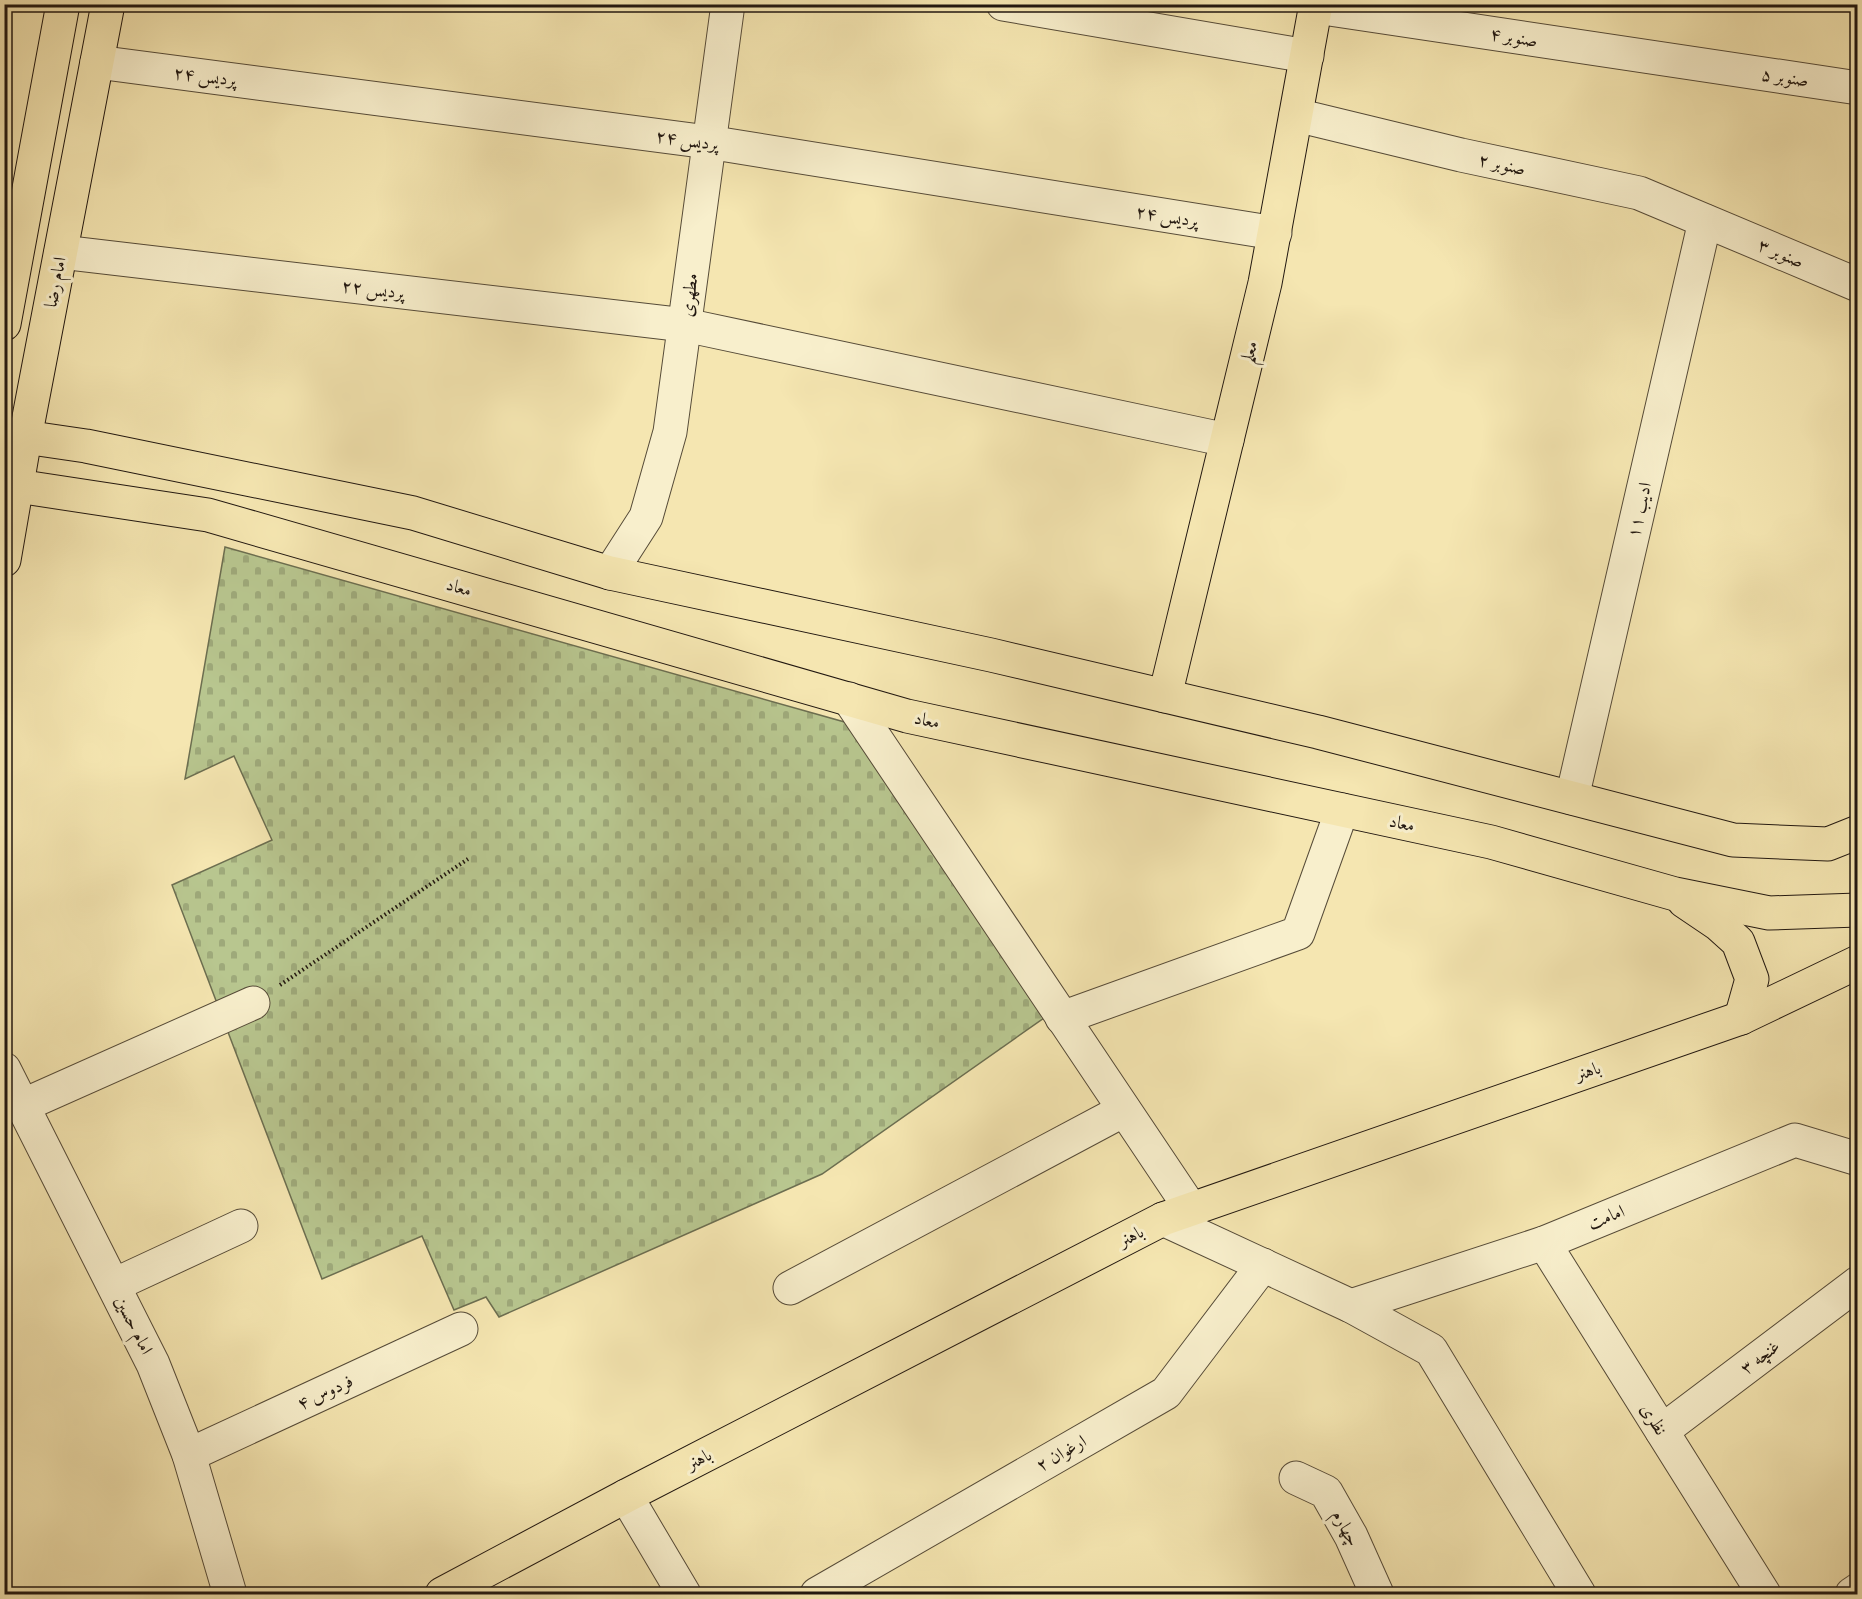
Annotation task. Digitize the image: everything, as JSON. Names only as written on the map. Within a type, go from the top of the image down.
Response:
[{"type":"main road","points":[[4,324],[63,4]]},
{"type":"main road","name":"امام رضا","points":[[4,560],[15,436],[61,252],[108,4]]},
{"type":"main road","name":"معلم","points":[[1165,696],[1265,284],[1316,6]]},
{"type":"main road","points":[[15,436],[86,446],[413,513],[610,573],[991,655],[1318,732],[1733,840],[1828,843],[1857,832]]},
{"type":"main road","name":"معاد","points":[[11,484],[208,515],[907,716],[1491,842],[1675,894],[1768,913],[1857,910]]},
{"type":"main road","points":[[1675,894],[1718,924],[1738,942],[1752,979],[1742,1018]]},
{"type":"main road","name":"باهنر","points":[[442,1594],[1177,1214],[1742,1018],[1857,962]]},
{"type":"street","name":"مطهری","points":[[610,573],[646,517],[670,432],[728,4]]},
{"type":"street","points":[[1003,4],[1307,56]]},
{"type":"street","name":"صنوبر ۴","points":[[1316,6],[1712,67]]},
{"type":"street","name":"پردیس ۲۴","points":[[97,62],[708,142],[1275,233]]},
{"type":"street","name":"صنوبر ۵","points":[[1712,67],[1857,88]]},
{"type":"street","name":"صنوبر ۲","points":[[1296,115],[1461,155],[1639,193],[1705,221]]},
{"type":"street","name":"صنوبر ۳","points":[[1705,221],[1857,285]]},
{"type":"street","name":"ادیب ۱۱","points":[[1572,798],[1705,221]]},
{"type":"street","name":"پردیس ۲۲","points":[[61,252],[685,325],[1227,440]]},
{"type":"street","points":[[849,699],[1124,1110],[1177,1214],[1263,1265],[1351,1306],[1431,1350],[1579,1594]]},
{"type":"street","points":[[1062,1018],[1298,933],[1342,810]]},
{"type":"street","points":[[24,1105],[253,1003]]},
{"type":"street","name":"امام حسین","points":[[4,1069],[153,1364],[189,1455],[230,1594]]},
{"type":"street","points":[[790,1288],[1124,1110]]},
{"type":"street","name":"امامت","points":[[1351,1306],[1544,1243],[1795,1140],[1857,1159]]},
{"type":"street","points":[[114,1285],[241,1226]]},
{"type":"street","name":"نظری","points":[[1544,1243],[1764,1594]]},
{"type":"street","name":"ارغوان ۲","points":[[817,1594],[1166,1393],[1263,1265]]},
{"type":"street","name":"غنچه ۳","points":[[1662,1431],[1857,1283]]},
{"type":"street","name":"فردوس ۴","points":[[189,1455],[461,1329]]},
{"type":"street","name":"چهارم","points":[[1296,1478],[1326,1492],[1352,1536],[1377,1594]]},
{"type":"street","points":[[626,1497],[684,1594]]},
{"type":"street","points":[[1852,1594],[1857,1590]]},
{"type":"path","points":[[253,1003],[468,859]]},
{"type":"green space","points":[[225,547],[848,723],[1054,1011],[822,1174],[499,1317],[486,1297],[454,1310],[422,1236],[322,1279],[172,885],[272,840],[234,756],[185,779]]}]
